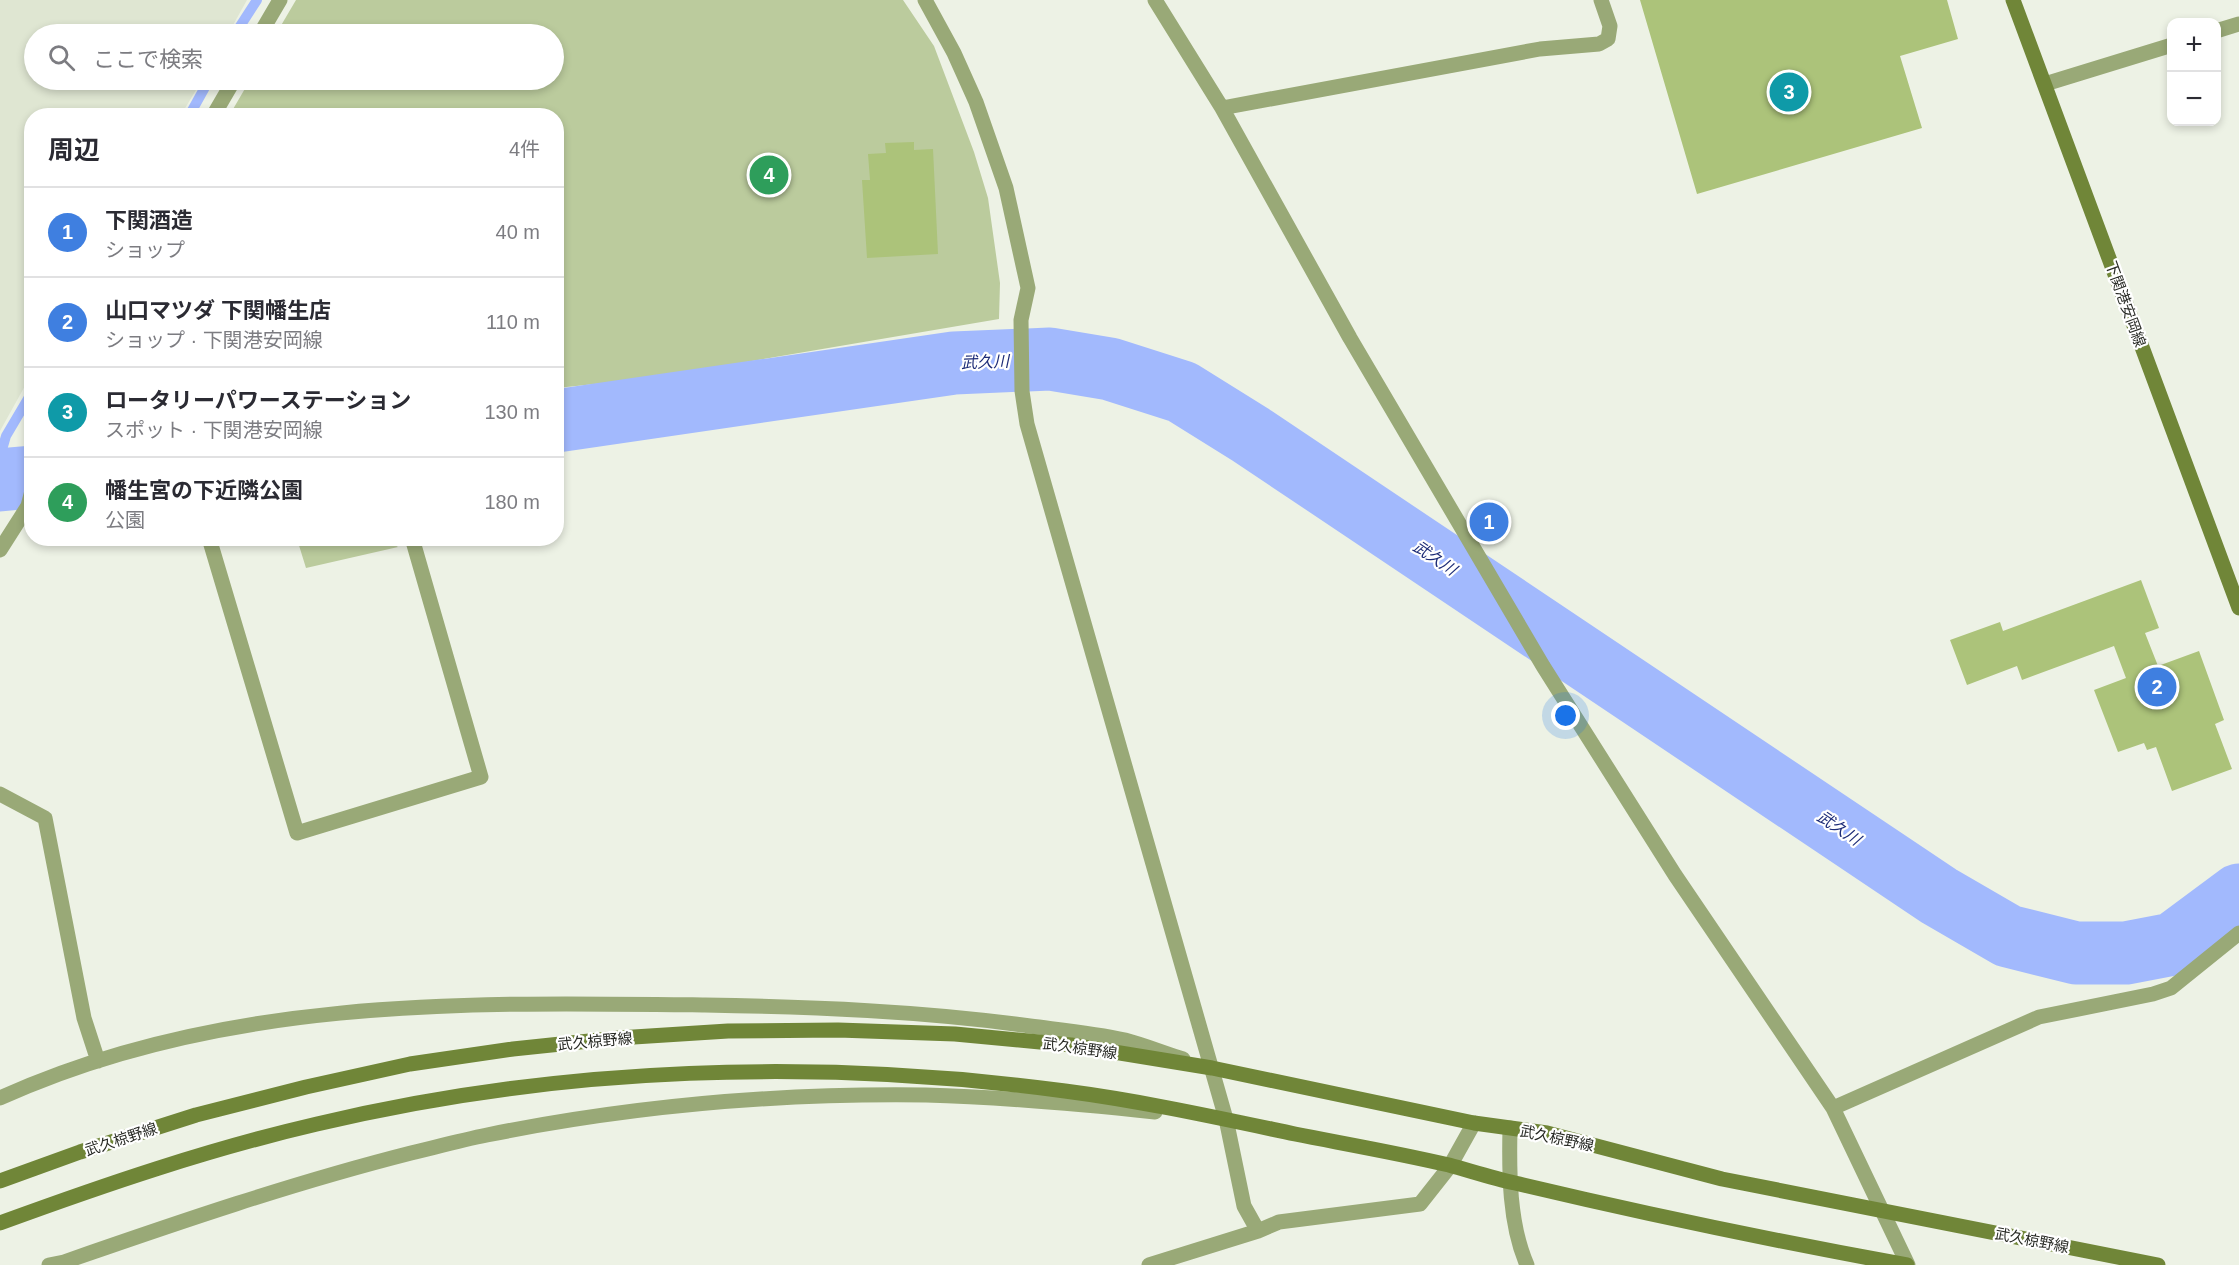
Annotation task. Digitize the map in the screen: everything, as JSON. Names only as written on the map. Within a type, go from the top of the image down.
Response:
[{"type":"main road","name":"下関港安岡線","points":[[2013,0],[2239,608]]},
{"type":"main road","name":"武久椋野線","points":[[0,1181],[80,1152],[196,1115],[410,1064],[513,1049],[618,1038],[750,1031],[838,1030],[955,1034],[1071,1045],[1212,1068],[1474,1123],[1547,1133],[1722,1179],[2157,1265]]},
{"type":"main road","points":[[0,1223],[90,1190],[207,1153],[317,1124],[420,1102],[510,1088],[623,1077],[745,1073],[840,1074],[956,1079],[1066,1091],[1226,1119],[1450,1166],[1509,1182],[1730,1232],[1907,1265]]},
{"type":"street","points":[[266,24],[280,0]]},
{"type":"street","points":[[925,0],[954,53],[976,102],[1006,188],[1028,288],[1021,320],[1022,392],[1027,424],[1212,1068],[1226,1119],[1244,1206],[1258,1231]]},
{"type":"street","points":[[1155,0],[1222,108],[1350,338],[1543,666],[1674,875],[1833,1107],[1907,1265]]},
{"type":"street","points":[[1222,108],[1540,49],[1599,44],[1608,39],[1610,26],[1601,0]]},
{"type":"street","points":[[2221,30],[2239,24]]},
{"type":"street","points":[[2044,84],[2167,47]]},
{"type":"street","points":[[218,108],[228,90]]},
{"type":"street","points":[[0,550],[24,519]]},
{"type":"street","points":[[211,546],[297,833],[481,777],[414,546]]},
{"type":"street","points":[[0,794],[45,818],[84,1018],[98,1061]]},
{"type":"street","points":[[1833,1107],[2039,1017],[2153,994],[2171,988],[2239,933]]},
{"type":"street","points":[[0,1098],[98,1061],[169,1040],[234,1026],[309,1015],[486,1005],[734,1006],[955,1016],[1126,1041],[1212,1068]]},
{"type":"street","points":[[49,1265],[64,1262],[231,1204],[359,1166],[485,1135],[603,1115],[716,1103],[817,1096],[927,1095],[1117,1107],[1226,1119]]},
{"type":"street","points":[[1149,1265],[1258,1231],[1279,1222],[1420,1204],[1450,1166],[1474,1123]]},
{"type":"street","points":[[1510,1128],[1509,1182],[1522,1252],[1527,1265]]},
{"type":"shaded area","points":[[0,0],[247,0],[234,24],[24,24],[24,90],[196,90],[185,108],[24,108],[24,388],[0,431]]},
{"type":"green space","points":[[296,0],[903,0],[934,46],[974,152],[988,198],[1000,283],[999,319],[652,378],[564,387],[564,108],[234,108],[244,90],[564,90],[564,24],[282,24]]},
{"type":"green space","points":[[299,546],[398,547],[306,568]]},
{"type":"building","points":[[1640,0],[1947,0],[1958,39],[1900,56],[1922,128],[1697,194]]},
{"type":"building","points":[[914,142],[914,150],[933,149],[938,254],[867,258],[862,180],[870,180],[868,154],[886,153],[885,143]]},
{"type":"building","points":[[2141,580],[2159,628],[2145,633],[2158,666],[2199,651],[2224,720],[2215,724],[2232,769],[2172,791],[2156,747],[2147,750],[2144,743],[2118,752],[2094,690],[2126,678],[2114,646],[2022,680],[2017,666],[1967,685],[1950,640],[2000,622],[2003,631]]},
{"type":"waterway","points":[[241,24],[257,0]]},
{"type":"waterway","points":[[193,108],[203,90]]},
{"type":"waterway","name":"武久川","points":[[564,420],[954,363],[1050,359],[1110,369],[1182,392],[1251,435],[1939,896],[2008,936],[2076,953],[2126,953],[2173,944],[2239,895]]},
{"type":"waterway","points":[[0,457],[6,436],[24,406]]},
{"type":"waterway","name":"武久川","points":[[0,480],[24,478]]},
{"type":"place","name":"ロータリーパワーステーション","points":[[1789,92]]},
{"type":"place","name":"幡生宮の下近隣公園","points":[[769,175]]},
{"type":"place","name":"下関酒造","points":[[1489,522]]},
{"type":"place","name":"山口マツダ 下関幡生店","points":[[2157,687]]}]
